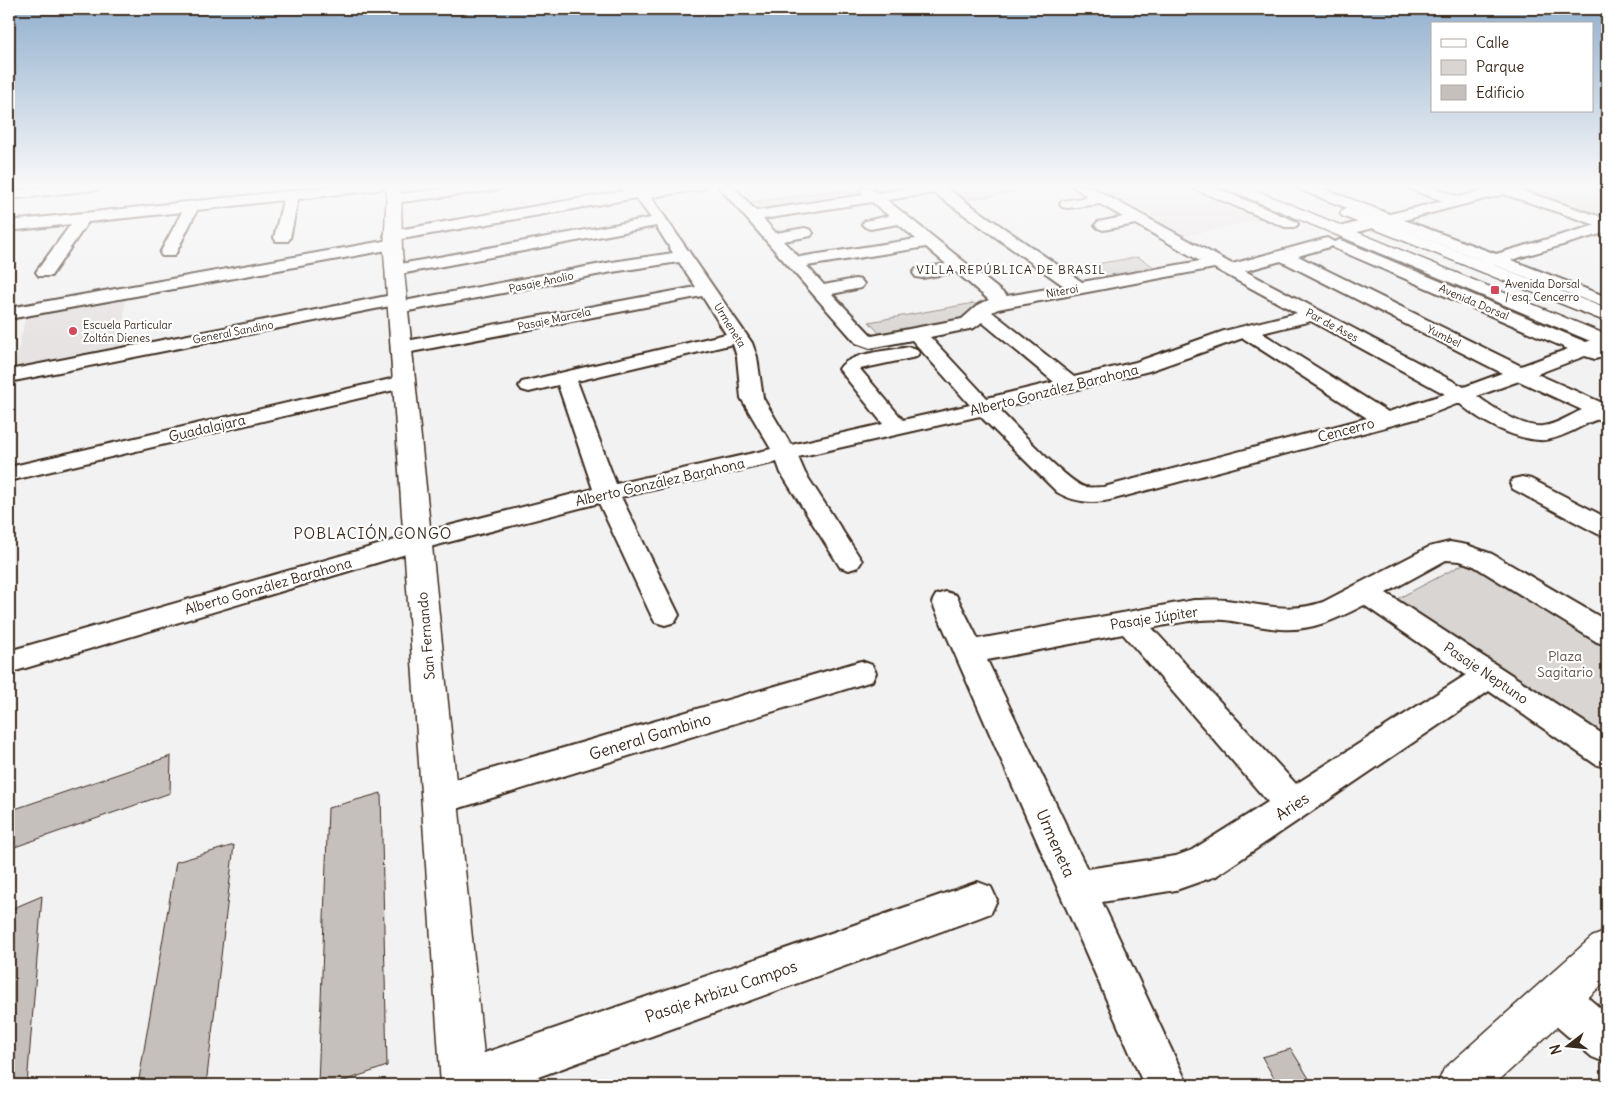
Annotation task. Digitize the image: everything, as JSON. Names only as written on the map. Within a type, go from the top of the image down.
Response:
[{"type":"street","points":[[45,272],[70,237]]},
{"type":"street","points":[[168,253],[176,237]]},
{"type":"street","name":"San Fernando","points":[[395,237],[395,272],[404,382],[464,1083]]},
{"type":"street","points":[[395,272],[496,237]]},
{"type":"street","points":[[9,313],[395,272],[577,237]]},
{"type":"street","name":"Urmeneta","points":[[671,237],[738,336],[747,357],[752,398],[785,454],[793,473],[849,561]]},
{"type":"street","points":[[773,238],[779,237]]},
{"type":"street","points":[[923,237],[1003,302]]},
{"type":"street","points":[[1005,237],[1079,288]]},
{"type":"street","name":"Par de Ases","points":[[1171,237],[1463,395],[1476,406],[1523,430],[1547,433],[1604,411]]},
{"type":"street","name":"Avenida Dorsal","points":[[1333,237],[1607,359]]},
{"type":"street","name":"Niteroi","points":[[820,290],[866,341],[875,342],[967,324],[977,320],[986,306],[1003,302],[1215,262],[1283,255],[1343,237]]},
{"type":"street","points":[[1422,237],[1603,307]]},
{"type":"street","points":[[1486,262],[1561,237]]},
{"type":"street","points":[[773,238],[820,290],[855,284]]},
{"type":"street","points":[[1011,241],[1031,238]]},
{"type":"street","name":"Avenida Dorsal","points":[[1336,240],[1607,342]]},
{"type":"street","points":[[795,263],[929,242]]},
{"type":"street","name":"Yumbel","points":[[1283,255],[1521,374],[1604,411]]},
{"type":"street","name":"Pasaje Anolio","points":[[395,272],[618,266],[684,256]]},
{"type":"street","points":[[922,274],[959,267]]},
{"type":"street","name":"General Sandino","points":[[9,376],[395,272]]},
{"type":"street","points":[[1158,273],[1180,287]]},
{"type":"street","points":[[1103,284],[1124,298]]},
{"type":"street","name":"Pasaje Marcela","points":[[402,348],[707,290]]},
{"type":"street","points":[[1045,294],[1066,310]]},
{"type":"street","points":[[981,312],[1070,384]]},
{"type":"street","name":"Alberto González Barahona","points":[[9,662],[418,542],[607,493],[985,408],[995,402],[1149,365],[1245,331],[1313,315]]},
{"type":"street","points":[[1245,331],[1385,420]]},
{"type":"street","points":[[916,334],[985,408]]},
{"type":"street","points":[[529,386],[738,336]]},
{"type":"street","name":"Cencerro","points":[[985,408],[1061,483],[1080,494],[1105,494],[1385,420],[1463,395],[1607,342]]},
{"type":"street","points":[[898,428],[851,372],[850,367],[856,363],[931,348]]},
{"type":"street","points":[[565,377],[607,493],[665,615]]},
{"type":"street","name":"Guadalajara","points":[[9,474],[404,382]]},
{"type":"street","points":[[1522,484],[1607,528]]},
{"type":"street","name":"Pasaje Júpiter","points":[[969,652],[1181,611],[1208,609],[1280,619],[1309,618],[1322,614],[1438,553],[1451,550],[1460,551],[1484,560],[1607,634]]},
{"type":"street","name":"Pasaje Neptuno","points":[[1365,592],[1607,754]]},
{"type":"street","name":"Urmeneta","points":[[946,602],[1166,1085]]},
{"type":"street","points":[[1129,621],[1294,805]]},
{"type":"street","name":"General Gambino","points":[[440,799],[861,672]]},
{"type":"street","name":"Aries","points":[[1076,888],[1176,872],[1203,864],[1489,675]]},
{"type":"street","name":"Pasaje Arbizu Campos","points":[[464,1083],[978,900]]},
{"type":"street","points":[[1460,1085],[1558,999],[1607,952]]},
{"type":"street","points":[[1558,999],[1607,1042]]},
{"type":"shaded area","name":"Escuela Particular Zoltán Dienes","points":[[125,297],[123,347],[14,370],[26,315]]},
{"type":"green space","points":[[1138,257],[1159,270],[1110,279],[1090,265]]},
{"type":"green space","points":[[974,303],[989,316],[882,336],[869,322]]},
{"type":"green space","name":"Plaza Sagitario","points":[[1471,560],[1607,642],[1607,740],[1397,599]]},
{"type":"building","points":[[171,756],[170,793],[9,849],[9,811]]},
{"type":"building","points":[[381,793],[387,1066],[333,1085],[318,1085],[328,808]]},
{"type":"building","points":[[234,845],[206,1085],[138,1085],[176,862]]},
{"type":"building","points":[[42,896],[27,1085],[9,1085],[9,910]]},
{"type":"building","points":[[1291,1049],[1313,1085],[1278,1085],[1262,1057]]},
{"type":"place","name":"Avenida Dorsal / esq. Cencerro","points":[[1495,290]]},
{"type":"place","name":"Escuela Particular Zoltán Dienes","points":[[73,331]]},
{"type":"district","name":"VILLA REPÚBLICA DE BRASIL","points":[[1011,270]]},
{"type":"district","name":"POBLACIÓN CONGO","points":[[373,534]]}]
